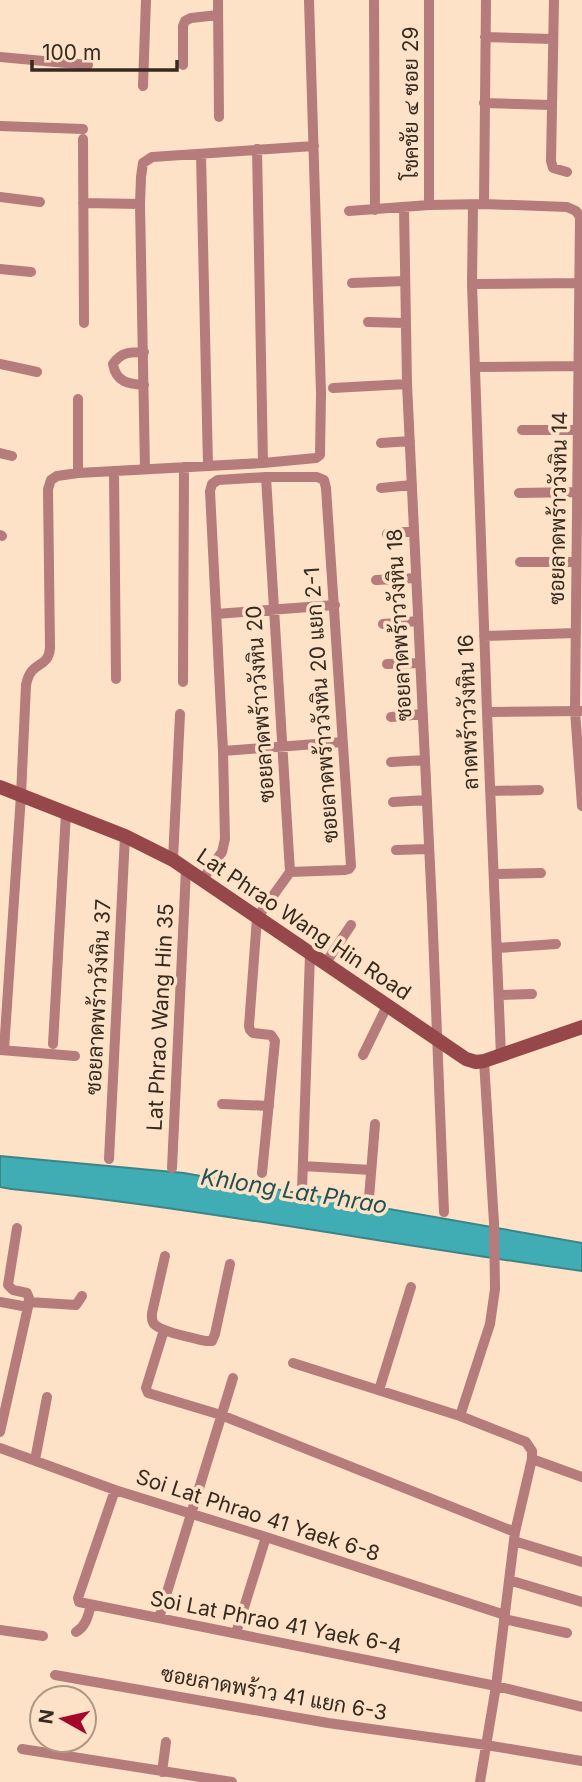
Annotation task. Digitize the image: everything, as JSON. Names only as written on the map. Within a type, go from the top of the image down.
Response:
[{"type":"main road","name":"Lat Phrao Wang Hin Road","points":[[0,787],[125,836],[173,860],[436,1040],[466,1059],[484,1061]]},
{"type":"main road","points":[[484,1061],[582,1027]]},
{"type":"street","points":[[143,86],[146,0]]},
{"type":"street","points":[[218,0],[219,117]]},
{"type":"street","points":[[75,1056],[2,1050],[27,677],[37,665],[47,661],[50,656],[48,489],[51,480],[57,476],[78,473],[262,463],[316,458],[320,454],[321,393],[309,0]]},
{"type":"street","points":[[374,0],[374,210]]},
{"type":"street","name":"โชคชัย ๔ ซอย 29","points":[[429,0],[429,205]]},
{"type":"street","name":"ลาดพร้าววังหิน 16","points":[[486,0],[484,103],[472,284],[501,1056]]},
{"type":"street","points":[[554,0],[551,161],[553,168],[567,172]]},
{"type":"street","points":[[183,65],[185,21],[218,15]]},
{"type":"street","points":[[485,37],[552,39]]},
{"type":"street","points":[[0,57],[88,65]]},
{"type":"street","points":[[484,103],[551,105]]},
{"type":"street","points":[[0,126],[83,134],[84,323]]},
{"type":"street","points":[[145,469],[140,204],[143,163],[152,157],[314,146]]},
{"type":"street","points":[[257,149],[262,463]]},
{"type":"street","points":[[201,154],[208,466]]},
{"type":"street","points":[[0,197],[40,202]]},
{"type":"street","points":[[83,203],[140,204]]},
{"type":"street","points":[[349,211],[429,205],[478,205]]},
{"type":"street","name":"ซอยลาดพร้าววังหิน 14","points":[[478,205],[567,207],[576,211],[580,217],[576,633],[582,807]]},
{"type":"street","name":"ซอยลาดพร้าววังหิน 18","points":[[404,208],[407,384],[444,1212]]},
{"type":"street","points":[[0,269],[31,272]]},
{"type":"street","points":[[472,284],[511,278],[580,283]]},
{"type":"street","points":[[352,283],[405,281]]},
{"type":"street","points":[[368,323],[406,323]]},
{"type":"street","points":[[144,352],[125,352],[113,364],[114,373],[119,379],[144,385]]},
{"type":"street","points":[[0,364],[37,372]]},
{"type":"street","points":[[475,367],[579,366]]},
{"type":"street","points":[[333,388],[407,384]]},
{"type":"street","points":[[78,399],[78,473]]},
{"type":"street","points":[[522,430],[577,430]]},
{"type":"street","points":[[381,443],[410,441]]},
{"type":"street","points":[[183,682],[184,467]]},
{"type":"street","points":[[114,471],[116,680]]},
{"type":"street","points":[[202,880],[222,852],[225,839],[210,491],[212,484],[218,480],[266,477]]},
{"type":"street","name":"ซอยลาดพร้าววังหิน 20 แยก 2-1","points":[[266,477],[317,477],[324,480],[335,605],[350,868],[290,872]]},
{"type":"street","name":"ซอยลาดพร้าววังหิน 20","points":[[266,477],[290,872]]},
{"type":"street","points":[[381,488],[412,485]]},
{"type":"street","points":[[519,493],[576,492]]},
{"type":"street","points":[[387,534],[414,531]]},
{"type":"street","points":[[520,562],[576,562]]},
{"type":"street","points":[[376,580],[416,578]]},
{"type":"street","points":[[216,614],[335,605]]},
{"type":"street","points":[[383,624],[418,621]]},
{"type":"street","points":[[484,636],[576,633]]},
{"type":"street","points":[[387,664],[420,663]]},
{"type":"street","points":[[486,712],[579,711]]},
{"type":"street","points":[[173,860],[180,714]]},
{"type":"street","points":[[391,717],[423,714]]},
{"type":"street","points":[[223,751],[342,742]]},
{"type":"street","points":[[391,762],[425,760]]},
{"type":"street","points":[[490,791],[539,790]]},
{"type":"street","points":[[393,802],[427,800]]},
{"type":"street","points":[[53,1044],[66,813]]},
{"type":"street","name":"ซอยลาดพร้าววังหิน 37","points":[[110,1159],[125,836]]},
{"type":"street","points":[[396,850],[429,849]]},
{"type":"street","name":"Lat Phrao Wang Hin 35","points":[[172,1168],[186,869]]},
{"type":"street","points":[[262,1173],[275,1041],[271,1035],[253,1033],[249,1026],[257,918],[290,872]]},
{"type":"street","points":[[494,874],[541,873]]},
{"type":"street","points":[[325,964],[351,925]]},
{"type":"street","points":[[497,948],[556,944]]},
{"type":"street","points":[[302,1191],[310,954]]},
{"type":"street","points":[[499,995],[532,995]]},
{"type":"street","points":[[363,1055],[387,1006]]},
{"type":"street","points":[[460,1416],[489,1324],[495,1289],[494,1223],[484,1061]]},
{"type":"street","points":[[222,1104],[269,1106]]},
{"type":"street","points":[[369,1198],[375,1124]]},
{"type":"street","points":[[303,1166],[372,1170]]},
{"type":"street","points":[[0,1432],[28,1305],[27,1293],[13,1290],[8,1285],[17,1228]]},
{"type":"street","points":[[165,1256],[152,1319],[154,1324],[164,1330],[206,1341],[212,1341],[230,1264]]},
{"type":"street","points":[[379,1390],[411,1287]]},
{"type":"street","points":[[0,1302],[76,1305],[82,1296]]},
{"type":"street","points":[[164,1330],[147,1392],[221,1415],[582,1562]]},
{"type":"street","points":[[293,1363],[460,1416],[526,1442],[532,1451],[515,1536],[496,1686],[480,1782]]},
{"type":"street","points":[[159,1618],[233,1378]]},
{"type":"street","points":[[35,1460],[47,1397]]},
{"type":"street","name":"Soi Lat Phrao 41 Yaek 6-8","points":[[0,1448],[115,1490],[505,1617],[568,1633]]},
{"type":"street","points":[[532,1458],[582,1477]]},
{"type":"street","points":[[76,1632],[87,1621],[92,1605],[79,1602],[78,1598],[115,1490]]},
{"type":"street","points":[[236,1633],[266,1537]]},
{"type":"street","points":[[509,1580],[582,1602]]},
{"type":"street","name":"Soi Lat Phrao 41 Yaek 6-4","points":[[92,1605],[496,1686],[582,1707]]},
{"type":"street","points":[[0,1630],[43,1636]]},
{"type":"street","name":"ซอยลาดพร้าว 41 แยก 6-3","points":[[55,1675],[328,1723],[582,1761]]},
{"type":"street","points":[[162,1772],[166,1742]]},
{"type":"street","points":[[22,1749],[232,1782]]},
{"type":"water","points":[[0,1156],[184,1173],[582,1243],[582,1271],[225,1216],[0,1187]]},
{"type":"water label","name":"Khlong Lat Phrao","points":[[294,1191]]}]
